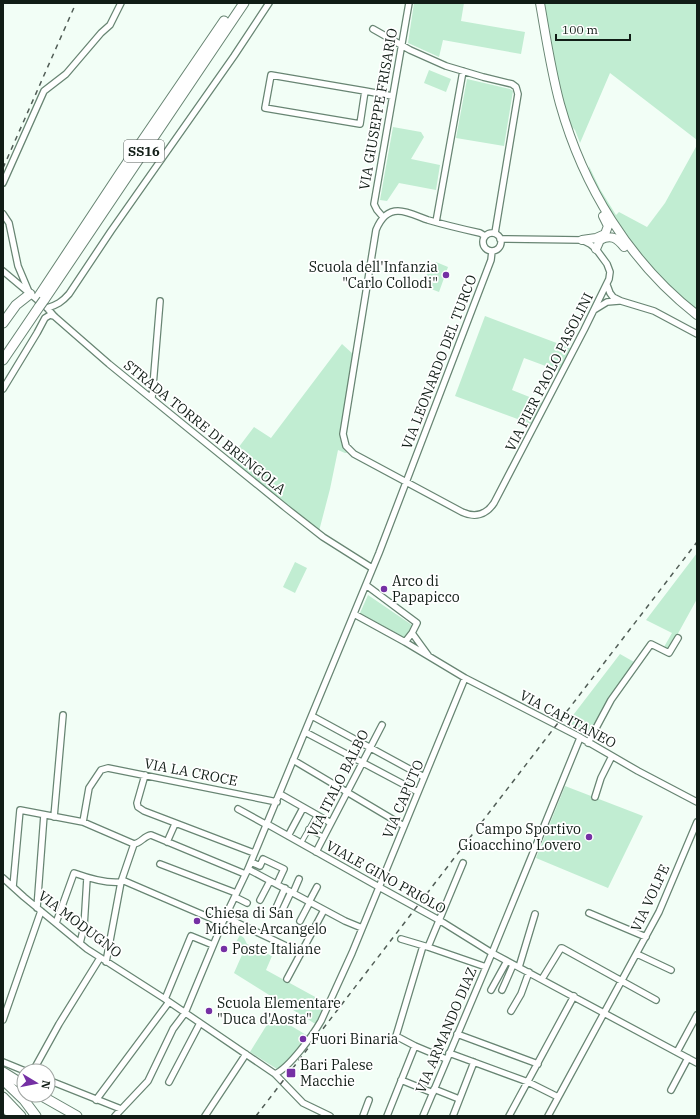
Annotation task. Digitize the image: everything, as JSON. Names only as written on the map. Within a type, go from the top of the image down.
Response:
[{"type":"highway","name":"SS16","points":[[3,360],[117,178],[236,3]]},
{"type":"highway","name":"SS16","points":[[3,349],[39,302],[244,3]]},
{"type":"highway","points":[[3,323],[16,305],[39,302]]},
{"type":"highway","points":[[3,1072],[16,1080]]},
{"type":"highway","points":[[3,1080],[24,1100],[36,1116]]},
{"type":"highway","points":[[3,1097],[10,1110],[21,1116]]},
{"type":"highway","points":[[54,1103],[77,1116]]},
{"type":"highway","points":[[61,1107],[69,1116]]},
{"type":"main road","points":[[540,3],[554,80],[567,128],[579,161],[602,205],[624,239],[665,287],[697,315]]},
{"type":"main road","points":[[582,240],[601,237],[605,234],[607,230],[607,222],[602,214],[602,205]]},
{"type":"main road","points":[[596,249],[600,240],[613,237],[621,242],[630,254],[640,259]]},
{"type":"street","points":[[3,183],[44,91],[66,74],[100,34],[110,25],[121,3]]},
{"type":"street","points":[[3,271],[39,302],[56,306],[63,302],[107,236],[234,56],[269,3]]},
{"type":"street","name":"VIA GIUSEPPE FRISARIO","points":[[383,217],[374,204],[409,3]]},
{"type":"street","points":[[373,29],[426,58],[463,71],[516,86],[518,90],[495,233],[500,239],[500,246],[492,251],[487,249],[483,240],[485,236],[490,233],[495,233]]},
{"type":"street","points":[[436,222],[463,71]]},
{"type":"street","points":[[365,91],[360,124],[265,108],[271,75],[365,91],[392,96]]},
{"type":"street","points":[[383,217],[397,211],[406,212],[436,222],[480,233],[485,236]]},
{"type":"street","points":[[3,214],[9,223],[18,266],[39,302]]},
{"type":"street","name":"VIA PIER PAOLO PASOLINI","points":[[383,217],[376,230],[343,439],[346,446],[354,454],[466,514],[479,515],[490,509],[607,285],[610,272],[596,249],[582,240]]},
{"type":"street","points":[[500,239],[582,240]]},
{"type":"street","name":"VIA LEONARDO DEL TURCO","points":[[115,1116],[148,1081],[173,1029],[185,1013],[222,923],[247,872],[366,585],[488,267],[492,251]]},
{"type":"street","points":[[607,285],[613,297],[654,311],[697,334]]},
{"type":"street","points":[[152,398],[160,301]]},
{"type":"street","points":[[594,310],[607,302],[622,301]]},
{"type":"street","name":"STRADA TORRE DI BRENGOLA","points":[[39,302],[109,364],[238,470],[323,537],[372,568]]},
{"type":"street","points":[[3,389],[37,334],[45,318],[50,315],[54,316]]},
{"type":"street","points":[[366,585],[417,623],[405,642]]},
{"type":"street","name":"VIA CAPITANEO","points":[[354,614],[466,678],[697,802]]},
{"type":"street","points":[[412,633],[430,657]]},
{"type":"street","points":[[588,743],[611,700],[651,644],[669,654],[678,638]]},
{"type":"street","name":"VIA CAPUTO","points":[[275,1074],[280,1072],[289,1063],[318,1026],[329,1005],[466,678]]},
{"type":"street","points":[[54,817],[63,715]]},
{"type":"street","points":[[312,716],[424,777]]},
{"type":"street","name":"VIA ITALO BALBO","points":[[316,852],[382,725]]},
{"type":"street","points":[[305,732],[418,792]]},
{"type":"street","name":"VIA ARMANDO DIAZ","points":[[423,1116],[580,738]]},
{"type":"street","points":[[595,797],[601,778],[612,756]]},
{"type":"street","points":[[293,760],[404,826]]},
{"type":"street","name":"VIA LA CROCE","points":[[83,822],[89,788],[101,770],[108,768],[277,802]]},
{"type":"street","points":[[145,775],[137,803],[138,807],[144,812],[254,853]]},
{"type":"street","points":[[280,794],[331,823]]},
{"type":"street","points":[[288,836],[303,808]]},
{"type":"street","name":"VIALE GINO PRIOLO","points":[[238,809],[439,920],[492,953],[697,1063]]},
{"type":"street","points":[[13,887],[20,810],[83,822],[134,844],[151,835],[277,884],[324,910],[362,928]]},
{"type":"street","points":[[3,1020],[39,910],[44,815]]},
{"type":"street","points":[[300,843],[317,815]]},
{"type":"street","name":"VIA VOLPE","points":[[548,1116],[659,912],[697,822]]},
{"type":"street","points":[[167,842],[175,824]]},
{"type":"street","points":[[308,829],[324,837]]},
{"type":"street","points":[[106,962],[122,881],[134,844]]},
{"type":"street","points":[[251,862],[260,866],[263,859],[284,869],[277,884]]},
{"type":"street","points":[[463,863],[439,920],[424,948],[396,1036],[415,1046],[474,1062],[528,1082],[558,1097]]},
{"type":"street","points":[[160,864],[235,895],[247,903]]},
{"type":"street","points":[[56,923],[74,873],[87,878],[116,883],[122,881],[222,923]]},
{"type":"street","name":"VIA MODUGNO","points":[[3,878],[39,910],[100,958],[167,1000],[275,1074],[303,1103],[330,1116]]},
{"type":"street","points":[[80,943],[84,927],[87,878]]},
{"type":"street","points":[[282,911],[299,879]]},
{"type":"street","points":[[260,900],[270,881]]},
{"type":"street","points":[[300,921],[317,887]]},
{"type":"street","points":[[276,908],[285,888]]},
{"type":"street","points":[[287,979],[324,910]]},
{"type":"street","points":[[589,913],[646,937]]},
{"type":"street","points":[[502,990],[516,966],[535,914]]},
{"type":"street","points":[[225,917],[301,953]]},
{"type":"street","points":[[96,1100],[167,1000],[191,936],[213,945]]},
{"type":"street","points":[[401,939],[424,948],[486,967]]},
{"type":"street","points":[[542,979],[561,948],[656,1000]]},
{"type":"street","points":[[637,954],[671,970]]},
{"type":"street","points":[[37,1063],[59,1024],[100,958]]},
{"type":"street","points":[[491,990],[507,961]]},
{"type":"street","points":[[511,1011],[521,994],[529,972]]},
{"type":"street","points":[[509,1116],[574,996]]},
{"type":"street","points":[[677,1052],[697,1015]]},
{"type":"street","points":[[168,1082],[200,1023]]},
{"type":"street","points":[[457,1034],[538,1064]]},
{"type":"street","points":[[387,1116],[415,1046]]},
{"type":"street","points":[[205,1116],[246,1054]]},
{"type":"street","points":[[671,1090],[688,1058]]},
{"type":"street","points":[[3,1062],[16,1067]]},
{"type":"street","points":[[453,1116],[474,1062]]},
{"type":"street","points":[[401,1080],[459,1099]]},
{"type":"street","points":[[56,1083],[121,1109]]},
{"type":"street","points":[[363,1116],[369,1100]]},
{"type":"green space","points":[[414,3],[464,3],[461,21],[525,32],[521,54],[443,40],[439,57],[408,43]]},
{"type":"green space","points":[[544,3],[697,4],[697,140],[610,73],[580,143],[575,130],[569,124],[560,89]]},
{"type":"green space","points":[[429,70],[451,79],[446,92],[424,83]]},
{"type":"green space","points":[[467,79],[513,91],[504,146],[456,138]]},
{"type":"green space","points":[[393,127],[421,132],[424,137],[411,159],[440,165],[436,190],[399,183],[387,201],[380,200]]},
{"type":"green space","points":[[697,145],[697,310],[655,271],[631,242],[609,210],[596,187],[591,177],[589,166],[600,189],[616,215],[619,212],[647,227],[665,203]]},
{"type":"green space","points":[[436,262],[448,267],[439,292],[426,287],[427,273],[430,267]]},
{"type":"green space","points":[[485,316],[570,348],[559,371],[524,358],[512,390],[542,402],[531,424],[455,396]]},
{"type":"green space","points":[[342,344],[353,354],[340,435],[342,445],[347,453],[338,450],[319,531],[229,460],[254,427],[271,438]]},
{"type":"green space","points":[[697,553],[697,599],[670,648],[667,649],[664,647],[672,633],[646,620]]},
{"type":"green space","points":[[295,562],[307,568],[295,593],[283,587]]},
{"type":"green space","points":[[368,595],[412,625],[405,638],[360,613]]},
{"type":"green space","points":[[620,654],[634,662],[608,701],[590,734],[583,737],[564,727]]},
{"type":"green space","name":"Campo Sportivo Gioacchino Lovero","points":[[565,786],[643,816],[608,888],[536,858]]},
{"type":"green space","points":[[240,935],[244,938],[247,944],[272,956],[266,970],[328,1004],[317,1025],[234,973],[245,948],[235,944]]},
{"type":"green space","points":[[273,1015],[308,1036],[287,1063],[277,1069],[250,1052]]},
{"type":"railway","points":[[3,168],[76,3]]},
{"type":"railway","points":[[256,1116],[697,542]]},
{"type":"place","name":"Scuola dell'Infanzia \"Carlo Collodi\"","points":[[446,275]]},
{"type":"place","name":"Arco di Papapicco","points":[[384,589]]},
{"type":"place","name":"Campo Sportivo Gioacchino Lovero","points":[[589,837]]},
{"type":"place","name":"Chiesa di San Michele Arcangelo","points":[[197,921]]},
{"type":"place","name":"Poste Italiane","points":[[224,949]]},
{"type":"place","name":"Scuola Elementare \"Duca d'Aosta\"","points":[[209,1011]]},
{"type":"place","name":"Fuori Binaria","points":[[303,1039]]},
{"type":"place","name":"Bari Palese Macchie","points":[[291,1073]]}]
